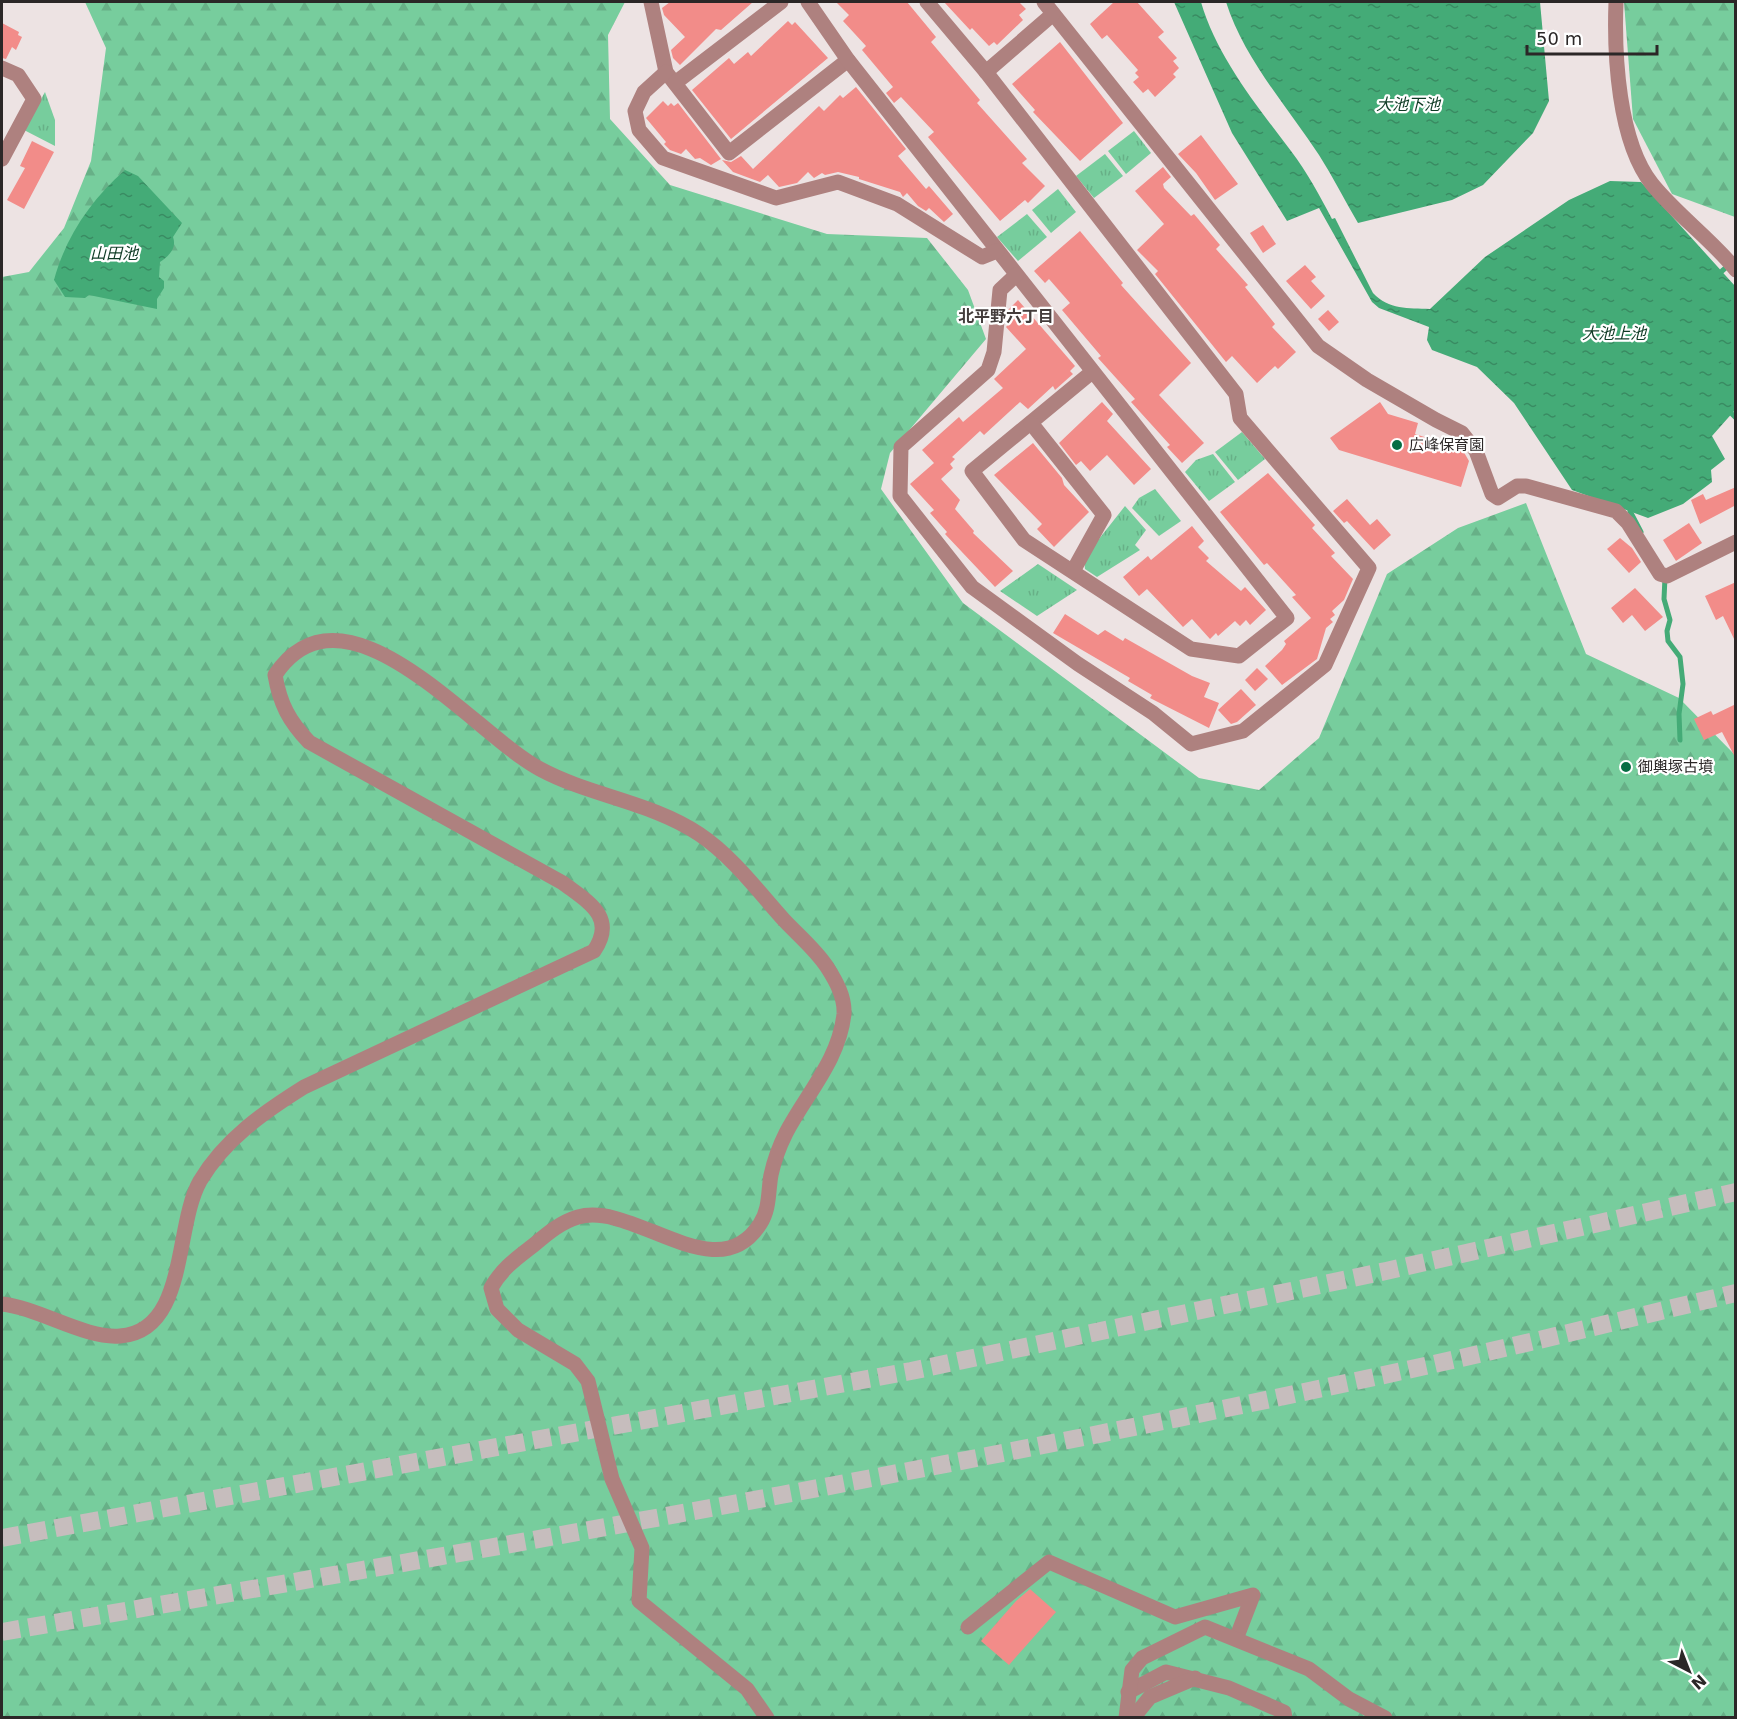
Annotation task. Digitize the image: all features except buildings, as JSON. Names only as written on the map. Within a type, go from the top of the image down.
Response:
[{"type":"street","points":[[651,2],[670,77],[729,153],[848,60]]},
{"type":"street","points":[[781,2],[644,92],[635,111],[639,130],[663,158],[746,190],[776,198],[838,182],[897,204],[982,257],[997,251]]},
{"type":"street","points":[[808,2],[848,60],[1287,618],[1239,656],[1191,649],[1024,540],[972,471],[1092,372]]},
{"type":"street","points":[[927,2],[986,72],[1236,394],[1240,418],[1369,568],[1325,665],[1243,731],[1191,744],[1153,712],[1078,664],[972,587],[900,496],[901,447],[988,370],[994,352],[1000,290],[1016,275]]},
{"type":"street","points":[[1616,2],[1615,40],[1620,93],[1635,152],[1650,182],[1736,270]]},
{"type":"street","points":[[986,72],[1049,8],[1318,346],[1367,380],[1462,433],[1476,451],[1492,494],[1498,498],[1517,486],[1526,486],[1616,511],[1628,523],[1660,574],[1667,576],[1736,542]]},
{"type":"street","points":[[2,68],[18,75],[34,99],[2,159]]},
{"type":"street","points":[[1031,423],[1104,515],[1073,572]]},
{"type":"street","points":[[2,1304],[18,1306],[84,1330],[118,1336],[138,1332],[159,1317],[170,1297],[188,1216],[199,1183],[215,1158],[263,1113],[304,1087],[594,951],[602,939],[602,920],[594,906],[563,883],[309,742],[290,722],[280,700],[275,675],[287,658],[300,650],[307,646],[332,641],[358,645],[394,658],[434,686],[483,729],[538,768],[577,786],[668,818],[699,834],[730,861],[826,964],[840,990],[844,1009],[840,1037],[827,1066],[786,1134],[772,1173],[767,1210],[760,1226],[742,1242],[719,1251],[699,1249],[608,1218],[580,1216],[558,1225],[501,1270],[491,1288],[497,1309],[518,1330],[575,1364],[588,1381],[612,1479],[642,1548],[639,1601],[747,1689],[767,1718]]},
{"type":"street","points":[[968,1627],[1049,1562],[1175,1617],[1253,1595],[1236,1639]]},
{"type":"street","points":[[1126,1718],[1132,1670],[1142,1659],[1205,1627],[1309,1669],[1349,1699],[1386,1718]]},
{"type":"street","points":[[1128,1692],[1166,1672],[1229,1688],[1284,1712],[1285,1718]]},
{"type":"street","points":[[1133,1718],[1150,1697],[1195,1678]]},
{"type":"green space","points":[[85,2],[625,2],[608,35],[610,119],[670,185],[827,234],[927,238],[968,290],[986,339],[890,453],[881,489],[963,603],[1199,778],[1259,790],[1319,738],[1387,574],[1458,528],[1526,503],[1586,654],[1679,698],[1735,755],[1735,1717],[2,1718],[2,277],[29,272],[64,228],[91,161],[106,48]]},
{"type":"green space","points":[[1624,2],[1735,2],[1735,217],[1672,194],[1633,119]]},
{"type":"green space","points":[[45,92],[55,120],[55,146],[24,130]]},
{"type":"green space","points":[[1134,131],[1151,153],[1126,174],[1108,151]]},
{"type":"green space","points":[[1105,154],[1123,176],[1094,198],[1076,176]]},
{"type":"green space","points":[[1058,189],[1076,212],[1051,233],[1032,210]]},
{"type":"green space","points":[[1027,214],[1047,237],[1018,261],[997,237]]},
{"type":"green space","points":[[1242,432],[1265,459],[1238,480],[1215,452]]},
{"type":"green space","points":[[1213,454],[1235,482],[1209,501],[1185,472],[1196,460]]},
{"type":"green space","points":[[1155,489],[1181,521],[1159,536],[1132,508],[1139,498]]},
{"type":"green space","points":[[1125,506],[1146,530],[1135,545],[1140,550],[1097,577],[1085,569],[1084,558]]},
{"type":"green space","points":[[1038,564],[1077,590],[1037,616],[1000,591]]},
{"type":"water","name":"大池上池","points":[[1174,2],[1201,2],[1217,42],[1239,80],[1302,167],[1332,219],[1335,218],[1373,293],[1386,303],[1407,308],[1430,309],[1485,257],[1569,200],[1610,181],[1641,182],[1735,286],[1735,410],[1712,436],[1725,459],[1711,470],[1712,482],[1683,504],[1648,518],[1572,490],[1514,403],[1477,367],[1432,350],[1427,340],[1429,327],[1379,308],[1372,302],[1319,208],[1287,221],[1232,133]]},
{"type":"water","name":"大池下池","points":[[1226,2],[1540,2],[1549,101],[1533,133],[1483,185],[1452,200],[1358,223],[1319,155],[1255,63]]},
{"type":"water","name":"山田池","points":[[125,170],[138,176],[182,223],[173,237],[174,245],[171,251],[160,262],[159,277],[164,281],[164,288],[157,299],[157,309],[89,295],[85,298],[65,297],[54,280],[65,248],[81,220],[101,194]]},
{"type":"waterway","points":[[1722,271],[1730,264]]},
{"type":"waterway","points":[[1732,414],[1736,418]]},
{"type":"waterway","points":[[1630,511],[1641,532]]},
{"type":"waterway","points":[[1665,577],[1664,599],[1670,620],[1667,631],[1668,641],[1680,657],[1683,684],[1679,714],[1680,740]]},
{"type":"tunnel","points":[[2,1538],[911,1371],[1386,1271],[1736,1192]]},
{"type":"tunnel","points":[[2,1632],[530,1541],[1057,1442],[1407,1370],[1736,1293]]},
{"type":"place","name":"広峰保育園","points":[[1397,445]]},
{"type":"place","name":"御輿塚古墳","points":[[1626,767]]},
{"type":"district","name":"北平野六丁目","points":[[1006,316]]}]
